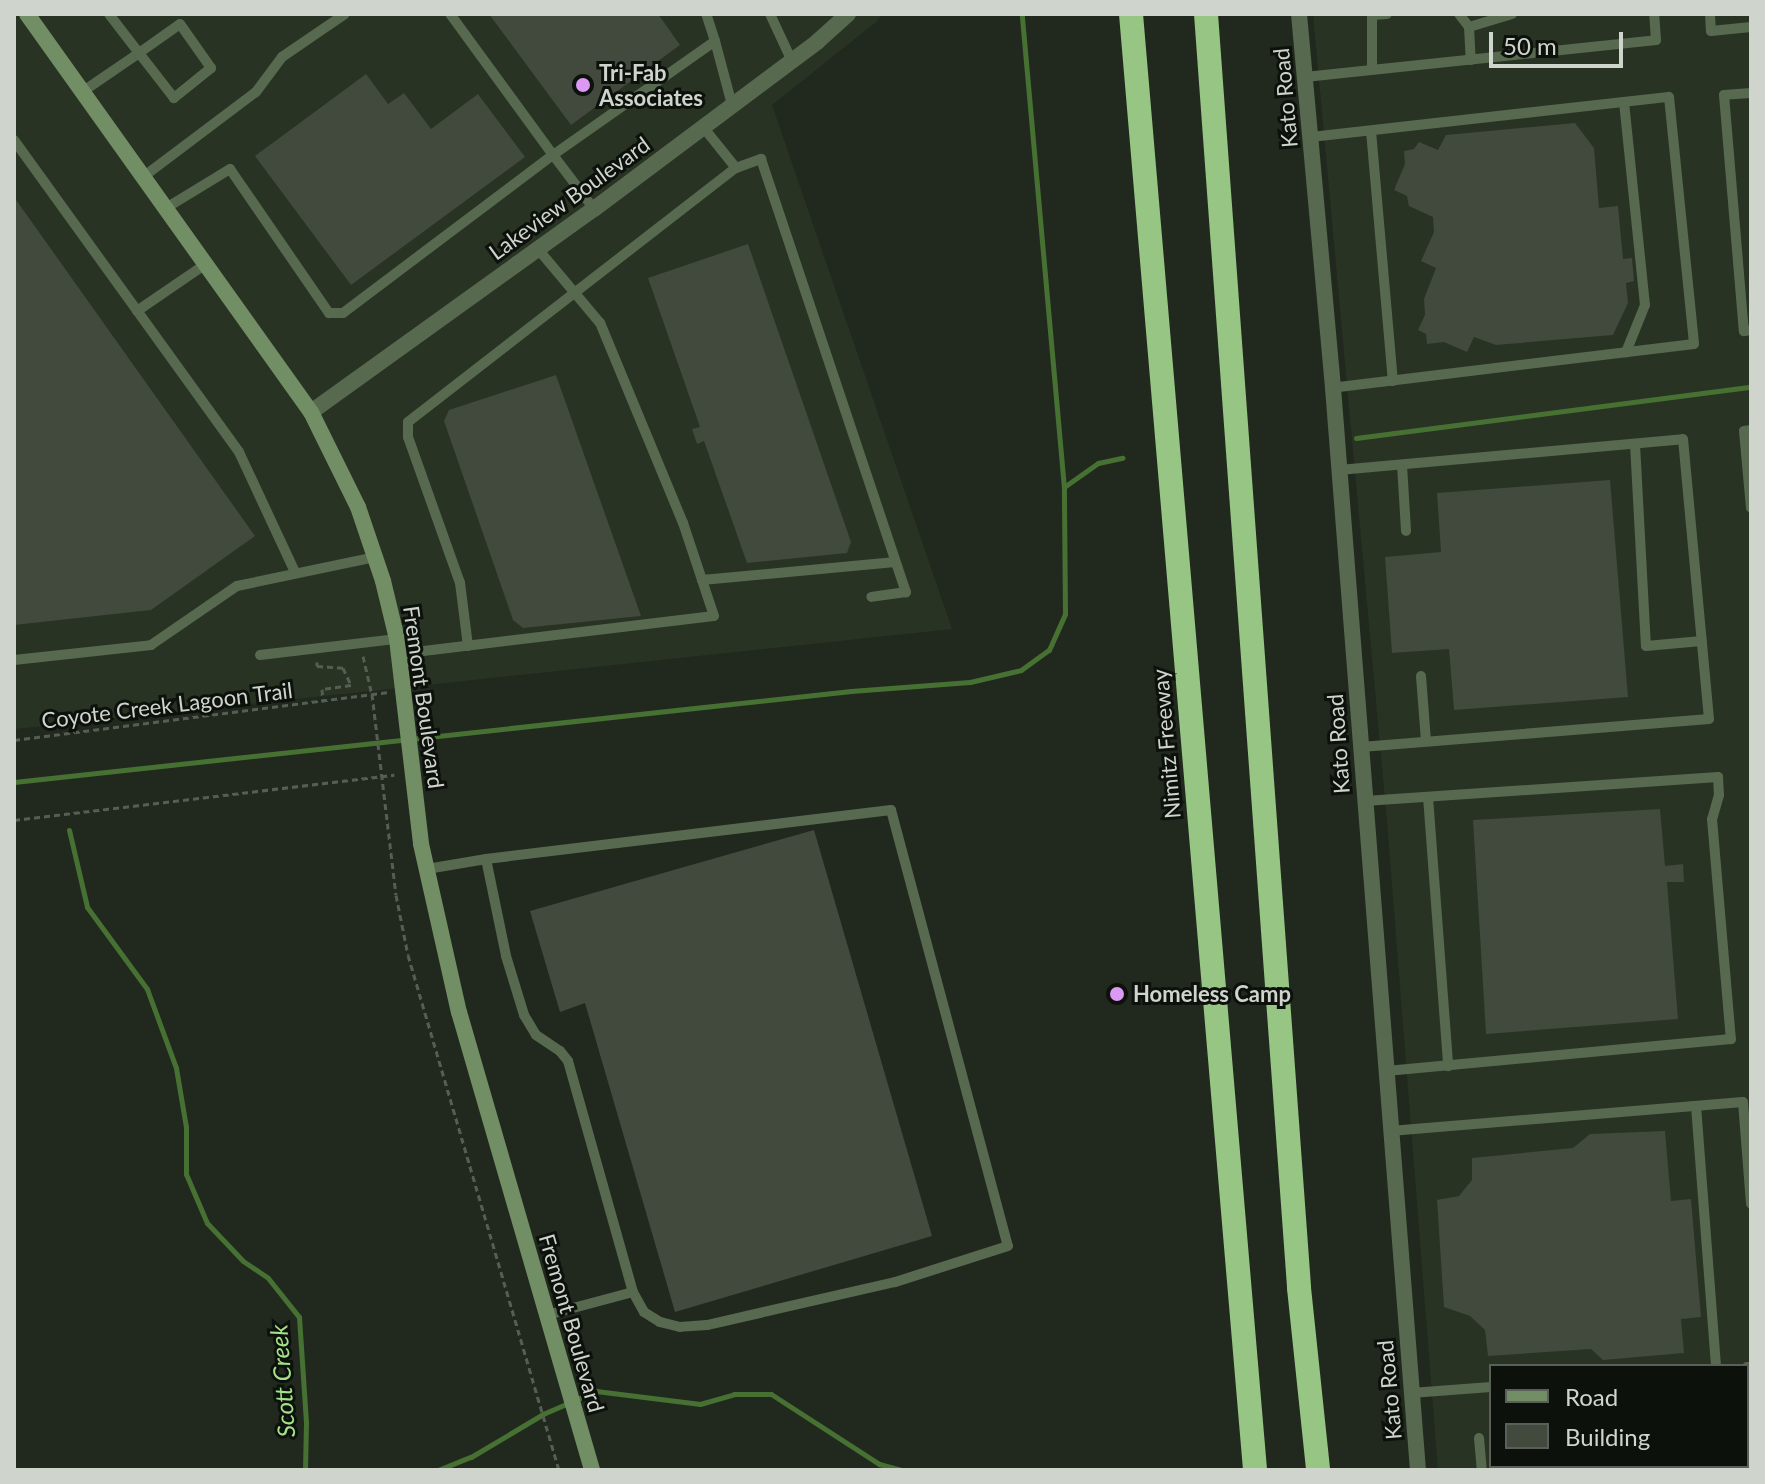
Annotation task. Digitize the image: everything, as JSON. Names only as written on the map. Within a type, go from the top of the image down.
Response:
[{"type":"highway","name":"Nimitz Freeway","points":[[1131,14],[1255,1470]]},
{"type":"highway","points":[[1206,14],[1299,1288],[1318,1470]]},
{"type":"main road","name":"Fremont Boulevard","points":[[27,14],[311,412],[343,473],[376,557],[398,646],[427,869],[459,1012],[592,1470]]},
{"type":"street","name":"Lakeview Boulevard","points":[[311,412],[594,209],[848,14]]},
{"type":"street","name":"Kato Road","points":[[1299,14],[1333,388],[1418,1470]]},
{"type":"lane","points":[[82,92],[139,53],[180,24],[211,68],[174,98],[139,53],[109,14]]},
{"type":"lane","points":[[143,177],[256,92],[282,57],[345,14]]},
{"type":"lane","points":[[450,14],[594,209]]},
{"type":"lane","points":[[706,14],[732,105]]},
{"type":"lane","points":[[770,14],[791,59]]},
{"type":"lane","points":[[1372,70],[1372,15],[1387,14]]},
{"type":"lane","points":[[1459,14],[1469,27],[1471,60]]},
{"type":"lane","points":[[1469,27],[1512,14]]},
{"type":"lane","points":[[1305,77],[1656,40],[1654,14]]},
{"type":"lane","points":[[1710,14],[1711,31],[1751,27]]},
{"type":"lane","points":[[166,208],[230,169],[329,313],[343,313],[553,155],[715,41]]},
{"type":"lane","points":[[1751,93],[1724,95],[1744,331],[1751,330]]},
{"type":"lane","points":[[1311,137],[1669,97],[1694,344],[1333,388]]},
{"type":"lane","points":[[1624,102],[1645,305],[1626,352]]},
{"type":"lane","points":[[703,127],[736,168]]},
{"type":"lane","points":[[1371,131],[1393,381]]},
{"type":"lane","points":[[14,140],[239,452],[295,572]]},
{"type":"lane","points":[[468,646],[460,583],[408,437],[408,422],[736,168],[761,159],[906,592],[871,597]]},
{"type":"lane","points":[[260,655],[398,646],[468,646],[714,616],[683,523],[600,323],[538,249]]},
{"type":"lane","points":[[137,311],[206,264]]},
{"type":"lane","points":[[1751,430],[1744,431],[1751,508]]},
{"type":"lane","points":[[1339,470],[1683,439],[1709,719],[1361,747]]},
{"type":"lane","points":[[1635,444],[1646,646],[1702,641]]},
{"type":"lane","points":[[1402,465],[1406,531]]},
{"type":"lane","points":[[14,660],[151,645],[237,586],[376,557]]},
{"type":"lane","points":[[702,580],[895,562]]},
{"type":"lane","points":[[1421,676],[1426,741]]},
{"type":"lane","points":[[1365,801],[1718,777],[1719,795],[1712,819],[1731,1039],[1386,1071]]},
{"type":"lane","points":[[1428,797],[1448,1066]]},
{"type":"lane","points":[[427,869],[486,859],[891,810],[1008,1246],[895,1282],[707,1325],[680,1327],[660,1322],[644,1312],[633,1292],[568,1061],[560,1051],[536,1035],[524,1015],[506,956],[486,859]]},
{"type":"lane","points":[[1390,1131],[1743,1102],[1751,1204]]},
{"type":"lane","points":[[1696,1106],[1716,1364]]},
{"type":"lane","points":[[547,1315],[633,1292]]},
{"type":"lane","points":[[1411,1393],[1489,1387]]},
{"type":"lane","points":[[1479,1438],[1482,1470]]},
{"type":"path","points":[[359,654],[366,658],[372,694],[396,895],[408,955],[559,1470]]},
{"type":"path","points":[[316,658],[317,666],[343,668],[351,685],[322,689],[323,702]]},
{"type":"path","name":"Coyote Creek Lagoon Trail","points":[[14,740],[323,702],[372,694],[403,684]]},
{"type":"path","points":[[14,820],[414,773]]},
{"type":"shaded area","points":[[14,14],[882,14],[772,105],[952,629],[14,729]]},
{"type":"shaded area","points":[[1313,14],[1751,14],[1751,1470],[1438,1470],[1387,821]]},
{"type":"building","name":"Tri-Fab Associates","points":[[489,14],[658,14],[680,45],[571,125]]},
{"type":"building","points":[[366,74],[388,104],[404,93],[431,129],[478,94],[525,157],[351,285],[255,156]]},
{"type":"building","points":[[1575,123],[1594,148],[1599,208],[1618,206],[1623,259],[1632,258],[1634,281],[1626,283],[1628,303],[1613,335],[1496,345],[1474,337],[1467,352],[1444,342],[1427,344],[1426,334],[1418,330],[1425,315],[1424,299],[1436,268],[1421,261],[1434,232],[1433,217],[1409,206],[1407,196],[1394,190],[1405,164],[1404,151],[1414,149],[1419,142],[1438,150],[1446,135]]},
{"type":"building","points":[[14,197],[255,536],[151,610],[14,625]]},
{"type":"building","points":[[748,244],[851,542],[847,553],[747,563],[704,441],[697,444],[692,429],[700,427],[648,278]]},
{"type":"building","points":[[556,375],[641,616],[523,628],[513,620],[444,421],[449,410]]},
{"type":"building","points":[[1610,480],[1628,697],[1454,710],[1449,649],[1392,653],[1385,557],[1441,552],[1437,493]]},
{"type":"building","points":[[1660,809],[1665,866],[1683,864],[1684,882],[1667,882],[1678,1019],[1486,1034],[1473,820]]},
{"type":"building","points":[[814,830],[932,1236],[675,1312],[585,1003],[560,1012],[530,911]]},
{"type":"building","points":[[1665,1131],[1671,1201],[1691,1199],[1701,1317],[1681,1319],[1684,1353],[1603,1360],[1591,1349],[1488,1356],[1485,1330],[1470,1316],[1444,1307],[1437,1200],[1459,1196],[1472,1180],[1472,1158],[1573,1148],[1590,1134]]},
{"type":"waterway","points":[[14,782],[851,691],[970,682],[1021,670],[1049,650],[1065,614],[1064,488],[1022,14]]},
{"type":"waterway","points":[[1356,438],[1751,387]]},
{"type":"waterway","points":[[1064,487],[1098,463],[1122,458]]},
{"type":"waterway","name":"Scott Creek","points":[[69,830],[87,907],[147,989],[176,1068],[186,1127],[186,1174],[207,1223],[243,1261],[268,1278],[299,1317],[306,1422],[305,1470]]},
{"type":"waterway","name":"Scott Creek","points":[[438,1470],[471,1457],[543,1414],[596,1391],[700,1404],[734,1394],[771,1394],[879,1464],[901,1470]]},
{"type":"place","name":"Tri-Fab Associates","points":[[583,85]]},
{"type":"place","name":"Homeless Camp","points":[[1117,994]]}]
